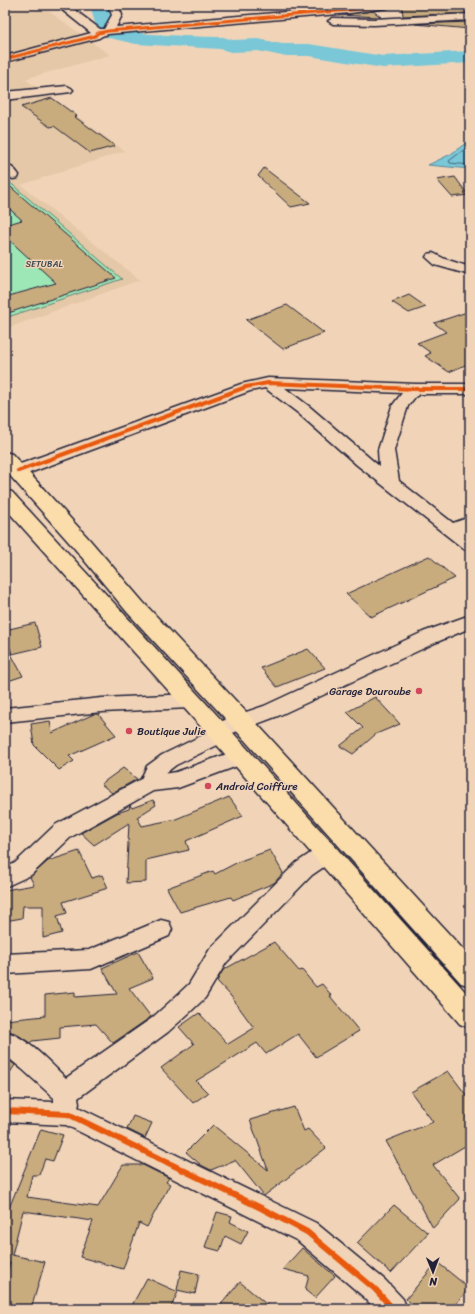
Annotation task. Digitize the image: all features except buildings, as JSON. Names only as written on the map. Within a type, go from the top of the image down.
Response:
[{"type":"main road","points":[[11,465],[135,607],[241,721],[470,975]]},
{"type":"main road","points":[[5,496],[241,757],[470,1016]]},
{"type":"street","points":[[61,5],[103,32]]},
{"type":"street","points":[[103,32],[117,15],[113,5]]},
{"type":"street","points":[[5,59],[59,46],[95,36],[103,32],[387,5]]},
{"type":"street","points":[[270,16],[363,23],[470,17]]},
{"type":"street","points":[[5,96],[67,90]]},
{"type":"street","points":[[434,257],[440,262],[470,271]]},
{"type":"street","points":[[453,389],[470,381]]},
{"type":"street","points":[[11,465],[246,387],[268,383],[470,390]]},
{"type":"street","points":[[268,383],[304,410],[363,461],[470,545]]},
{"type":"street","points":[[391,482],[388,471],[386,450],[400,406],[409,394],[416,389]]},
{"type":"street","points":[[452,530],[470,522]]},
{"type":"street","points":[[149,784],[154,771],[169,760],[241,721],[271,711],[430,637],[470,621]]},
{"type":"street","points":[[5,715],[34,713],[102,704],[190,701]]},
{"type":"street","points":[[5,878],[23,869],[63,830],[149,784],[178,780],[241,757]]},
{"type":"street","points":[[5,1110],[67,1103],[160,1025],[197,991],[218,956],[304,869],[326,854]]},
{"type":"street","points":[[5,964],[91,958],[161,929]]},
{"type":"street","points":[[5,1041],[31,1062],[67,1103],[307,1232],[375,1289],[393,1309]]},
{"type":"shaded area","points":[[5,5],[40,5],[110,55],[25,79],[125,151],[21,185],[140,280],[5,329]]},
{"type":"green space","name":"SETUBAL","points":[[7,180],[122,279],[5,318],[5,181]]},
{"type":"water","points":[[470,140],[470,169],[428,165],[451,154]]},
{"type":"waterway","points":[[99,5],[104,23],[112,33],[136,38],[223,43],[231,46],[258,45],[282,50],[309,50],[383,62],[470,57]]},
{"type":"cycle path","points":[[5,59],[95,36],[98,33],[108,31],[350,10],[387,5]]},
{"type":"cycle path","points":[[18,471],[246,387],[268,383],[416,389],[470,389]]},
{"type":"cycle path","points":[[5,1111],[68,1114],[261,1208],[307,1232],[375,1289],[393,1309]]},
{"type":"place","name":"Garage Douroube","points":[[419,691]]},
{"type":"place","name":"Boutique Julie","points":[[129,731]]},
{"type":"place","name":"Android Coiffure","points":[[208,786]]}]
